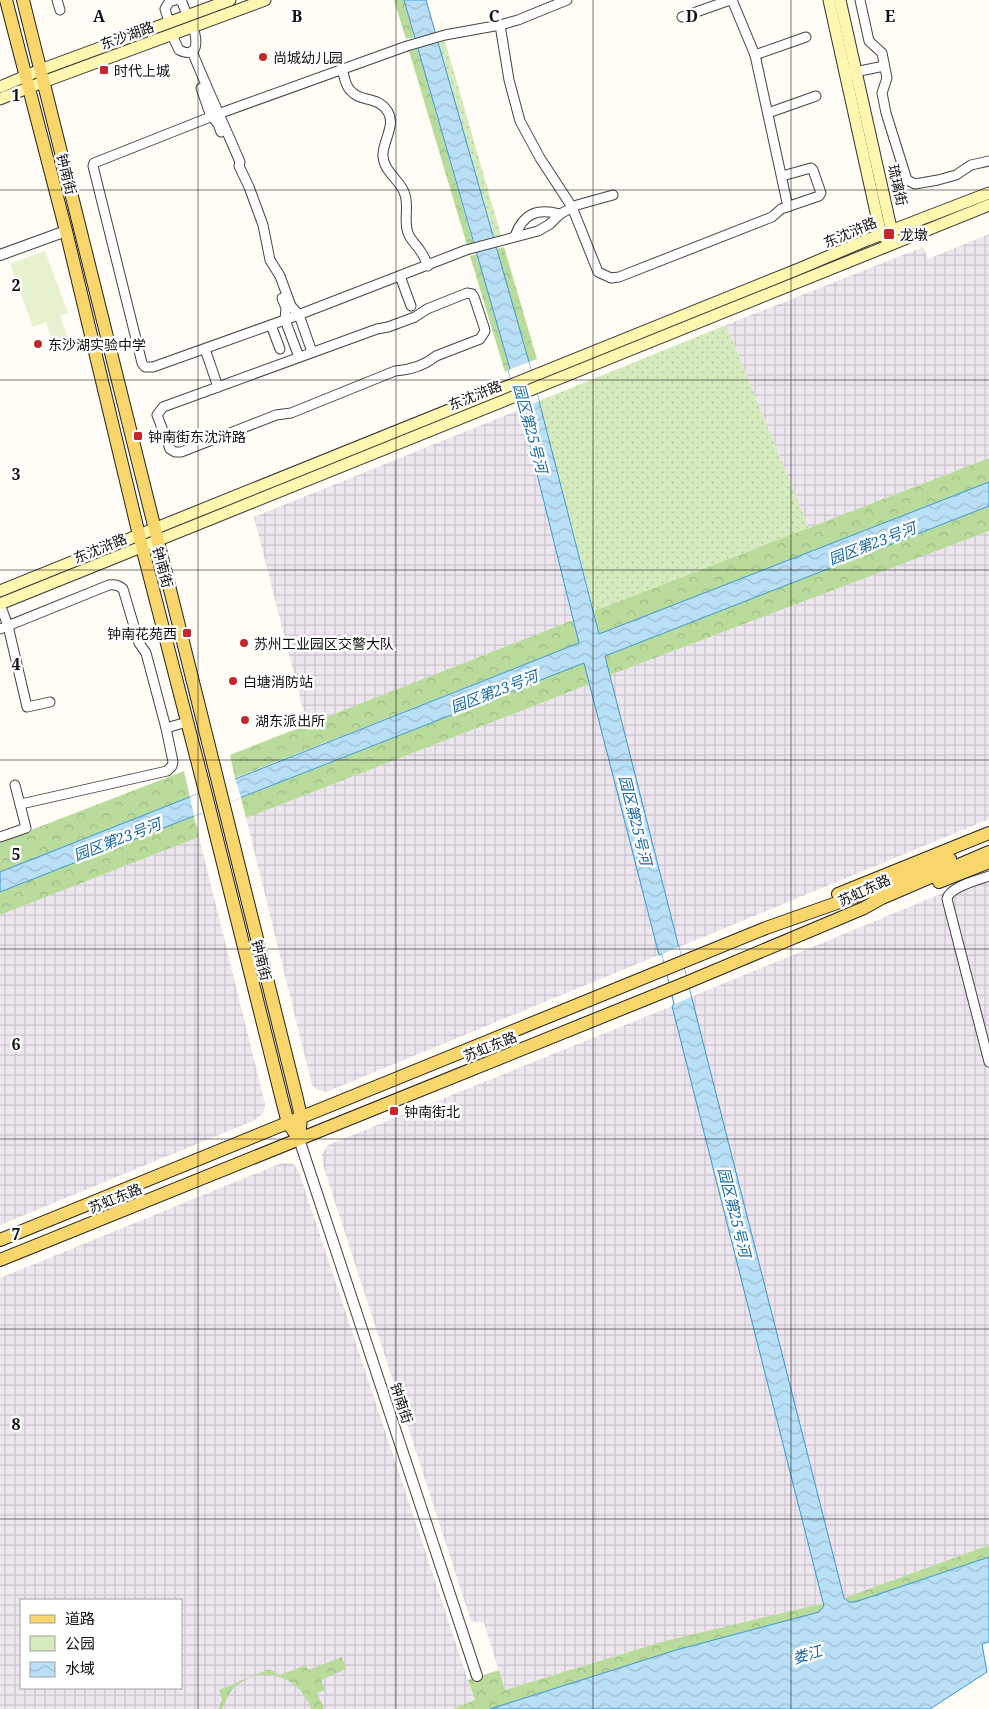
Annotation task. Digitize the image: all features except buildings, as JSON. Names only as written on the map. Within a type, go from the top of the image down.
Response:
[{"type":"main road","name":"钟南街","points":[[6,0],[66,232],[141,541],[288,1123],[299,1139]]},
{"type":"main road","name":"钟南街","points":[[23,0],[220,785],[301,1117],[299,1139]]},
{"type":"main road","name":"东沙湖路","points":[[0,99],[27,82],[169,22],[230,0]]},
{"type":"main road","name":"东沙湖路","points":[[41,76],[172,35],[265,0]]},
{"type":"main road","name":"琉璃街","points":[[829,0],[851,73],[893,230],[894,244]]},
{"type":"main road","name":"琉璃街","points":[[840,0],[851,73],[881,235]]},
{"type":"main road","name":"东沙湖路","points":[[0,87],[27,82]]},
{"type":"main road","name":"东沈浒路","points":[[534,381],[893,230],[989,193]]},
{"type":"main road","name":"东沈浒路","points":[[0,604],[156,534],[514,389],[894,244],[989,205]]},
{"type":"main road","points":[[881,235],[894,244]]},
{"type":"main road","name":"东沈浒路","points":[[0,591],[141,541]]},
{"type":"main road","points":[[766,928],[794,912],[989,833]]},
{"type":"main road","name":"苏虹东路","points":[[0,1240],[766,928],[882,887],[989,843]]},
{"type":"main road","name":"苏虹东路","points":[[0,1260],[688,982],[864,908],[882,898],[989,852]]},
{"type":"main road","points":[[864,908],[884,905],[989,862]]},
{"type":"street","points":[[57,0],[60,10]]},
{"type":"street","points":[[179,0],[182,2],[188,16]]},
{"type":"street","points":[[567,0],[518,20],[445,35],[407,46],[96,160],[94,166],[142,363],[145,367],[153,367],[299,315],[466,250],[538,231],[545,228],[560,214],[572,207],[613,195]]},
{"type":"street","points":[[682,17],[731,0],[755,55],[788,207]]},
{"type":"street","points":[[860,0],[869,41],[882,53],[887,78],[882,93],[886,113],[905,176],[910,183],[919,184],[956,175],[970,165],[989,161]]},
{"type":"street","points":[[169,22],[165,10],[171,1]]},
{"type":"street","points":[[500,25],[509,80],[520,120],[536,150],[572,207],[598,272],[611,278],[620,277],[763,220],[788,207],[819,196],[821,193],[811,168],[782,176]]},
{"type":"street","points":[[190,52],[196,46],[197,39],[193,27]]},
{"type":"street","points":[[172,35],[179,50],[190,52]]},
{"type":"street","points":[[755,55],[806,37]]},
{"type":"street","points":[[190,52],[208,100],[215,115],[223,122],[240,162],[239,166],[263,225],[275,277],[286,308],[285,320],[299,357]]},
{"type":"street","points":[[851,73],[884,66]]},
{"type":"street","points":[[342,69],[349,90],[356,96],[373,99],[382,104],[390,115],[390,126],[384,148],[384,162],[404,190],[407,204],[406,224],[408,233],[424,255],[428,266]]},
{"type":"street","points":[[768,113],[816,96]]},
{"type":"street","points":[[515,236],[519,225],[526,217],[532,214],[544,211],[560,214]]},
{"type":"street","points":[[0,255],[66,232]]},
{"type":"street","points":[[273,266],[280,276],[291,306],[299,315],[312,352]]},
{"type":"street","points":[[400,276],[411,306]]},
{"type":"street","points":[[467,293],[472,294],[474,297],[485,331],[480,339],[406,370],[395,371],[291,413],[276,415],[181,452],[172,451],[158,420],[158,412],[163,407],[312,352],[416,317],[427,309],[467,293]]},
{"type":"street","points":[[271,325],[280,349]]},
{"type":"street","points":[[204,349],[218,387]]},
{"type":"street","points":[[4,627],[109,585],[120,586],[123,589],[139,642],[146,653],[173,762],[167,771],[21,804]]},
{"type":"street","points":[[0,604],[4,627],[27,707],[50,702]]},
{"type":"street","points":[[166,728],[187,722]]},
{"type":"street","points":[[0,837],[26,828],[15,785]]},
{"type":"street","points":[[989,876],[953,890],[947,899],[989,1062]]},
{"type":"street","name":"钟南街","points":[[299,1139],[477,1676]]},
{"type":"shaded area","points":[[989,234],[989,458],[809,528],[726,325],[923,247],[928,259]]},
{"type":"shaded area","points":[[521,409],[573,620],[307,725],[254,517]]},
{"type":"shaded area","points":[[989,531],[989,819],[679,947],[610,675]]},
{"type":"shaded area","points":[[590,684],[659,955],[326,1092],[318,1090],[312,1085],[246,818]]},
{"type":"shaded area","points":[[199,837],[265,1104],[263,1113],[255,1120],[0,1225],[0,915]]},
{"type":"shaded area","points":[[989,874],[989,1545],[844,1598],[691,997]]},
{"type":"shaded area","points":[[672,1006],[824,1603],[661,1642],[505,1690],[484,1623],[471,1621],[323,1165],[322,1154],[328,1145]]},
{"type":"shaded area","points":[[282,1163],[292,1163],[299,1172],[475,1701],[453,1709],[0,1709],[0,1278]]},
{"type":"green space","points":[[394,0],[404,0],[414,37],[406,39]]},
{"type":"green space","points":[[445,41],[501,235],[494,237],[438,44]]},
{"type":"green space","points":[[418,49],[473,243],[467,245],[409,51]]},
{"type":"green space","points":[[504,247],[537,359],[529,362],[497,249]]},
{"type":"green space","points":[[45,251],[68,313],[60,316],[69,341],[54,346],[46,322],[33,327],[10,264]]},
{"type":"green space","points":[[477,254],[510,370],[505,372],[470,256]]},
{"type":"green space","points":[[726,325],[809,528],[594,611],[539,401]]},
{"type":"green space","points":[[989,458],[989,482],[599,634],[594,611]]},
{"type":"green space","points":[[989,506],[989,531],[610,675],[605,656]]},
{"type":"green space","points":[[573,620],[579,643],[235,778],[230,755]]},
{"type":"green space","points":[[584,663],[590,684],[246,818],[241,798]]},
{"type":"green space","points":[[184,771],[190,797],[0,872],[0,842]]},
{"type":"green space","points":[[194,816],[199,837],[0,915],[0,892]]},
{"type":"green space","points":[[989,1545],[989,1557],[855,1602],[849,1602],[844,1598]]},
{"type":"green space","points":[[824,1603],[824,1608],[819,1612],[676,1650],[490,1709],[453,1709],[475,1700],[468,1680],[499,1670],[505,1690],[661,1642]]},
{"type":"green space","points":[[342,1657],[346,1669],[321,1680],[325,1690],[317,1693],[324,1709],[311,1709],[299,1689],[280,1677],[269,1675],[247,1679],[236,1686],[222,1709],[218,1709],[222,1700],[219,1690],[269,1669],[280,1675],[306,1665],[308,1670]]},
{"type":"water","points":[[404,0],[426,0],[529,362],[599,634],[989,482],[989,506],[605,656],[844,1598],[849,1602],[855,1602],[989,1557],[989,1642],[982,1644],[987,1672],[930,1709],[490,1709],[676,1650],[819,1612],[824,1606],[672,1006],[674,1004],[662,954],[659,955],[584,663],[0,892],[0,872],[579,643],[521,409],[508,370],[510,369]]},
{"type":"pier","points":[[529,362],[539,401],[521,409],[508,370]]},
{"type":"pier","points":[[235,778],[241,798],[194,816],[190,797]]},
{"type":"pier","points":[[679,947],[691,997],[675,1004],[662,954]]},
{"type":"place","name":"尚城幼儿园","points":[[263,57]]},
{"type":"place","name":"时代上城","points":[[104,70]]},
{"type":"place","name":"龙墩","points":[[889,234]]},
{"type":"place","name":"东沙湖实验中学","points":[[38,344]]},
{"type":"place","name":"钟南街东沈浒路","points":[[138,436]]},
{"type":"place","name":"钟南花苑西","points":[[187,633]]},
{"type":"place","name":"苏州工业园区交警大队","points":[[244,643]]},
{"type":"place","name":"白塘消防站","points":[[233,681]]},
{"type":"place","name":"湖东派出所","points":[[245,720]]},
{"type":"place","name":"钟南街北","points":[[394,1111]]},
{"type":"water label","name":"园区第25号河","points":[[531,428]]},
{"type":"water label","name":"园区第23号河","points":[[872,543]]},
{"type":"water label","name":"园区第23号河","points":[[494,691]]},
{"type":"water label","name":"园区第25号河","points":[[636,820]]},
{"type":"water label","name":"园区第23号河","points":[[117,839]]},
{"type":"water label","name":"园区第25号河","points":[[735,1212]]},
{"type":"water label","name":"娄江","points":[[807,1654]]}]
